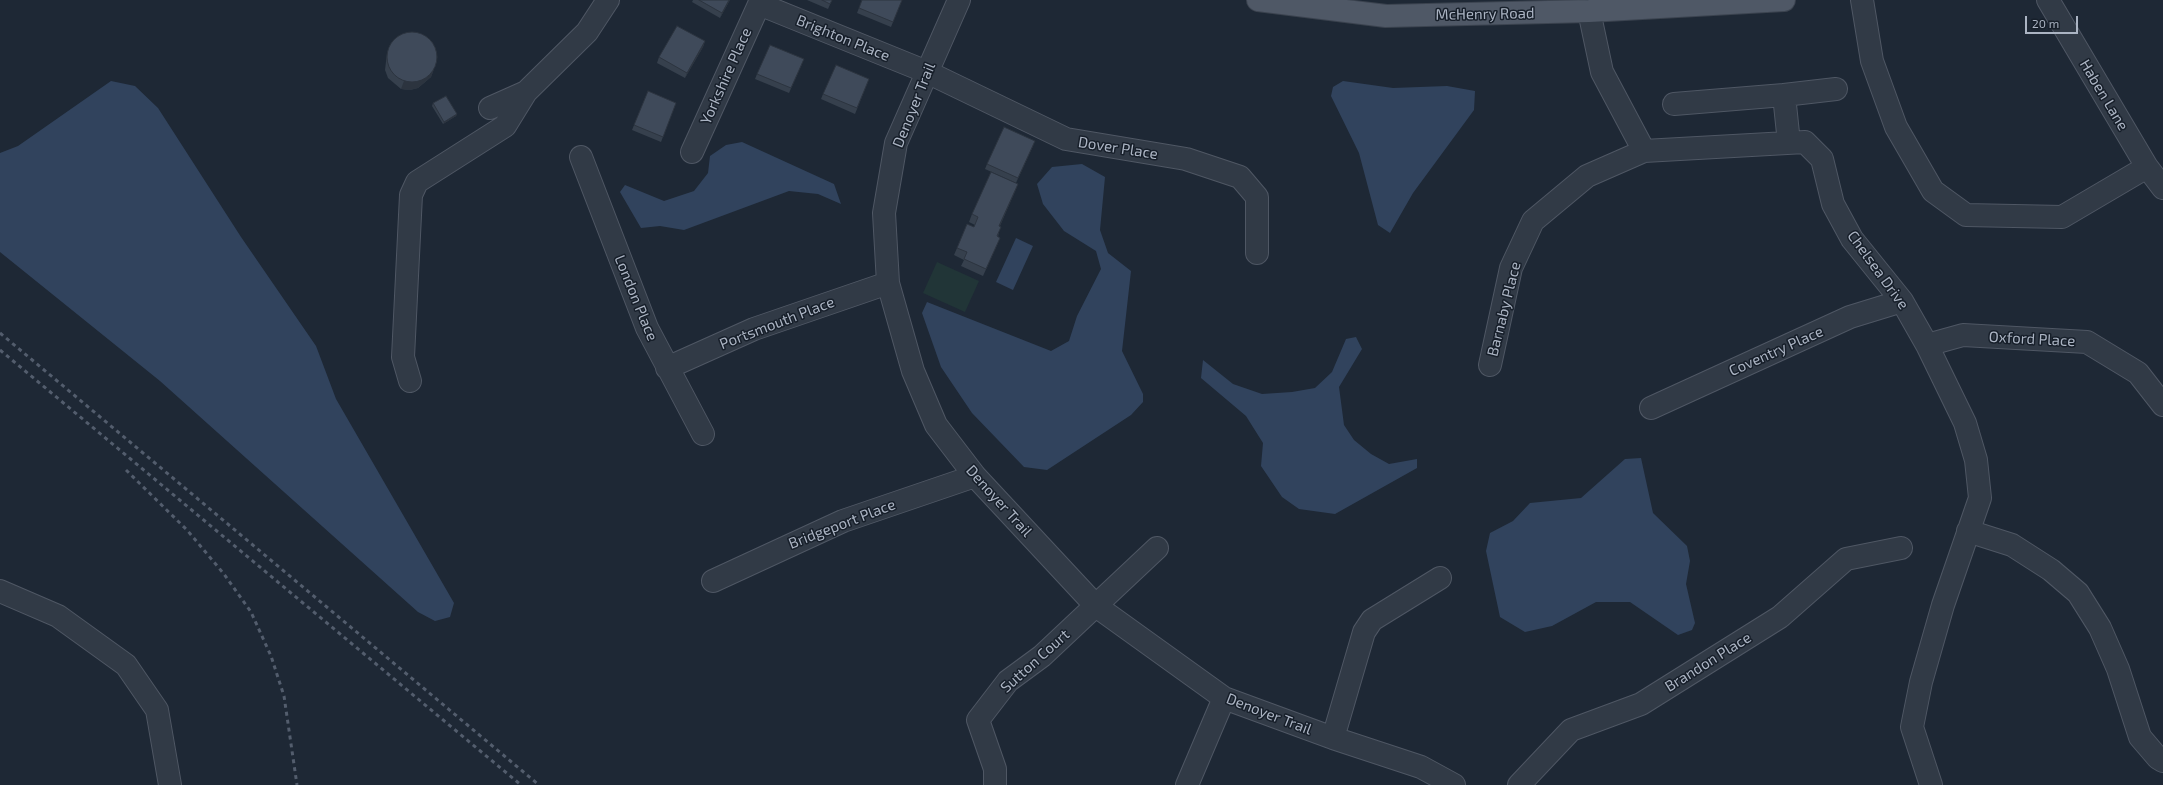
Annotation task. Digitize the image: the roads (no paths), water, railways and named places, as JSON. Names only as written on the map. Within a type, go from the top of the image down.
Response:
[{"type":"main road","name":"McHenry Road","points":[[1258,0],[1386,16],[1586,6],[1784,0]]},
{"type":"street","points":[[410,381],[403,357],[411,195],[417,182],[505,126],[526,92],[587,32],[608,0]]},
{"type":"street","name":"Denoyer Trail","points":[[959,0],[896,143],[884,213],[888,283],[913,371],[936,425],[975,476],[1096,606],[1224,698],[1333,738],[1421,767],[1454,785]]},
{"type":"street","points":[[1862,0],[1872,61],[1896,127],[1933,191],[1966,215],[2062,217],[2147,167]]},
{"type":"street","name":"Haben Lane","points":[[2048,0],[2147,167],[2163,188]]},
{"type":"street","name":"Brighton Place","points":[[760,2],[927,72]]},
{"type":"street","name":"Yorkshire Place","points":[[692,152],[760,2]]},
{"type":"street","points":[[1586,6],[1602,72],[1644,151]]},
{"type":"street","name":"Dover Place","points":[[927,72],[1066,139],[1186,159],[1240,177],[1257,198],[1257,253]]},
{"type":"street","points":[[1674,104],[1836,89]]},
{"type":"street","points":[[490,108],[526,92]]},
{"type":"street","points":[[1784,95],[1789,143]]},
{"type":"street","name":"Chelsea Drive","points":[[1644,151],[1805,142],[1822,159],[1834,204],[1852,239],[1902,301],[1927,345],[1965,423],[1976,460],[1980,498],[1943,604],[1921,682],[1912,727],[1931,785]]},
{"type":"street","name":"Barnaby Place","points":[[1490,365],[1511,268],[1533,221],[1587,176],[1644,151]]},
{"type":"street","name":"London Place","points":[[581,157],[647,328],[703,434]]},
{"type":"street","name":"Portsmouth Place","points":[[667,368],[754,329],[888,283]]},
{"type":"street","name":"Coventry Place","points":[[1651,408],[1850,317],[1902,301]]},
{"type":"street","name":"Oxford Place","points":[[1927,345],[1963,335],[2087,342],[2138,373],[2163,405]]},
{"type":"street","name":"Bridgeport Place","points":[[713,581],[843,521],[975,476]]},
{"type":"street","points":[[1968,531],[2012,545],[2051,570],[2078,593],[2100,628],[2118,669],[2140,737],[2158,758],[2163,761]]},
{"type":"street","name":"Sutton Court","points":[[996,785],[995,769],[978,720],[1008,681],[1042,656],[1157,548]]},
{"type":"street","name":"Brandon Place","points":[[1520,785],[1571,730],[1641,704],[1780,617],[1846,559],[1901,548]]},
{"type":"street","points":[[1333,738],[1364,632],[1372,620],[1440,578]]},
{"type":"street","points":[[0,591],[58,616],[126,665],[157,710],[170,785]]},
{"type":"street","points":[[1187,785],[1224,698]]},
{"type":"water","points":[[111,81],[135,86],[158,108],[241,237],[316,346],[336,399],[454,603],[450,617],[435,621],[418,612],[160,381],[0,252],[0,153],[18,146]]},
{"type":"water","points":[[1343,81],[1393,88],[1447,86],[1475,91],[1474,110],[1413,193],[1390,233],[1378,225],[1359,153],[1331,96],[1333,87]]},
{"type":"water","points":[[742,142],[834,184],[841,204],[818,194],[789,191],[684,230],[660,226],[641,228],[620,192],[625,185],[664,201],[694,191],[708,173],[710,156],[726,145]]},
{"type":"water","points":[[1082,164],[1105,177],[1100,230],[1108,253],[1131,271],[1122,351],[1143,394],[1143,402],[1131,415],[1047,470],[1024,467],[972,413],[941,367],[922,313],[927,302],[1051,351],[1069,341],[1077,316],[1101,269],[1096,251],[1064,231],[1043,204],[1037,184],[1052,167]]},
{"type":"water","points":[[1016,238],[1033,246],[1013,290],[996,282]]},
{"type":"water","points":[[1356,337],[1362,349],[1339,387],[1344,425],[1354,440],[1371,454],[1389,464],[1417,459],[1417,468],[1335,514],[1299,509],[1282,497],[1261,466],[1263,443],[1246,416],[1201,378],[1203,360],[1233,384],[1262,394],[1292,392],[1315,388],[1332,372],[1346,339]]},
{"type":"water","points":[[1641,458],[1653,513],[1687,546],[1690,561],[1686,584],[1695,623],[1692,630],[1678,635],[1630,602],[1596,602],[1552,626],[1525,632],[1500,617],[1486,551],[1490,533],[1513,521],[1530,503],[1581,498],[1625,459]]},
{"type":"railway","points":[[0,333],[539,785]]},
{"type":"railway","points":[[0,350],[521,785]]},
{"type":"railway","points":[[126,470],[187,530],[224,574],[251,612],[271,656],[284,696],[297,785]]}]
